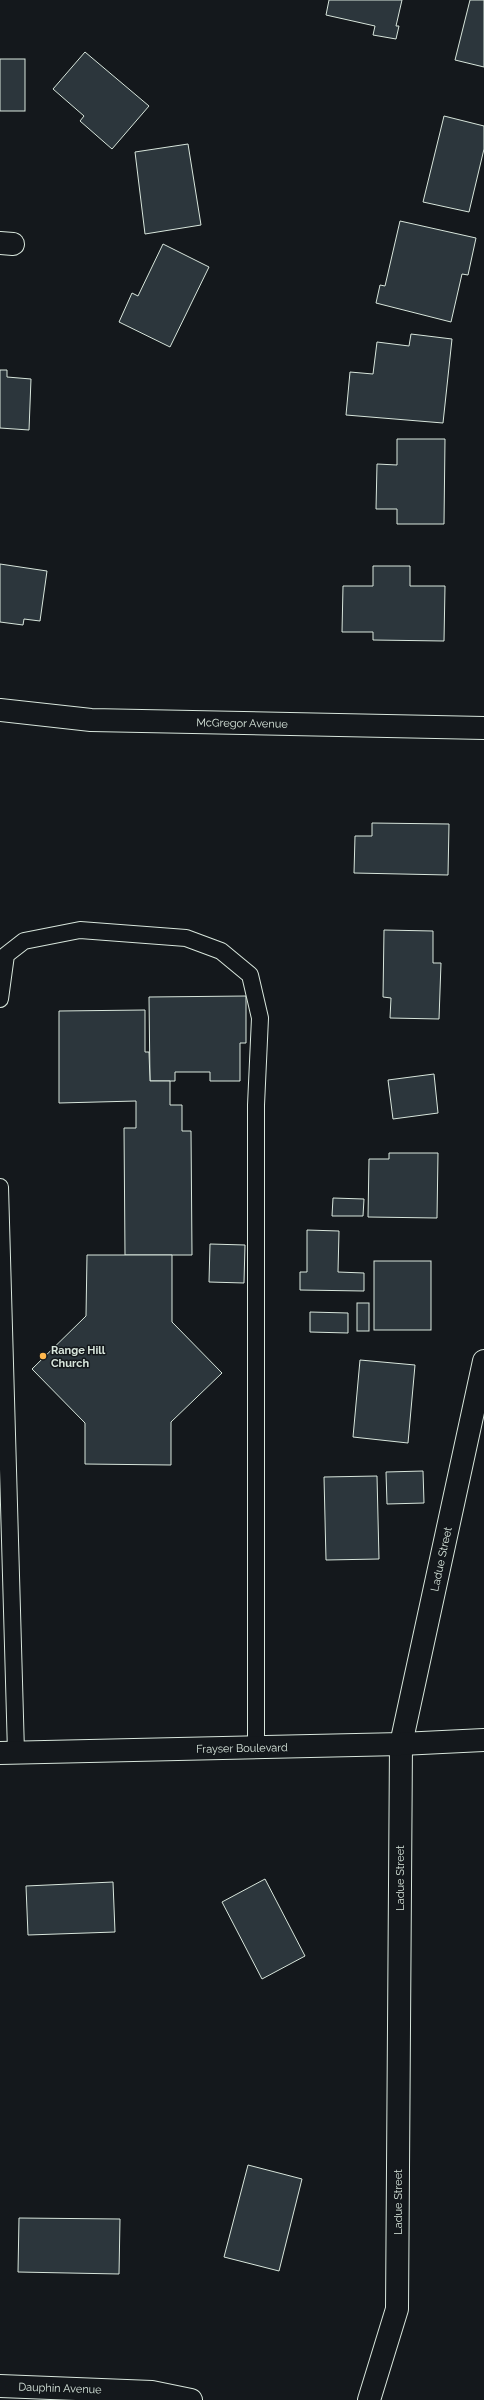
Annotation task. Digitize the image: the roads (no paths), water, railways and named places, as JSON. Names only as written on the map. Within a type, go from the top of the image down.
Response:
[{"type":"street","name":"McGregor Avenue","points":[[0,710],[92,720],[484,728]]},
{"type":"street","name":"Ladue Street","points":[[369,2400],[397,2309],[401,1744],[484,1361]]},
{"type":"street","name":"Frayser Boulevard","points":[[8,1752],[401,1744],[484,1740]]},
{"type":"street","name":"Dauphin Avenue","points":[[0,2386],[152,2392],[192,2400]]},
{"type":"lane","points":[[0,999],[6,955],[24,941],[80,930],[186,938],[221,951],[250,975],[260,1018],[256,1104],[256,1747]]},
{"type":"lane","points":[[0,1188],[8,1752]]},
{"type":"place","name":"Range Hill Church","points":[[43,1356]]}]
